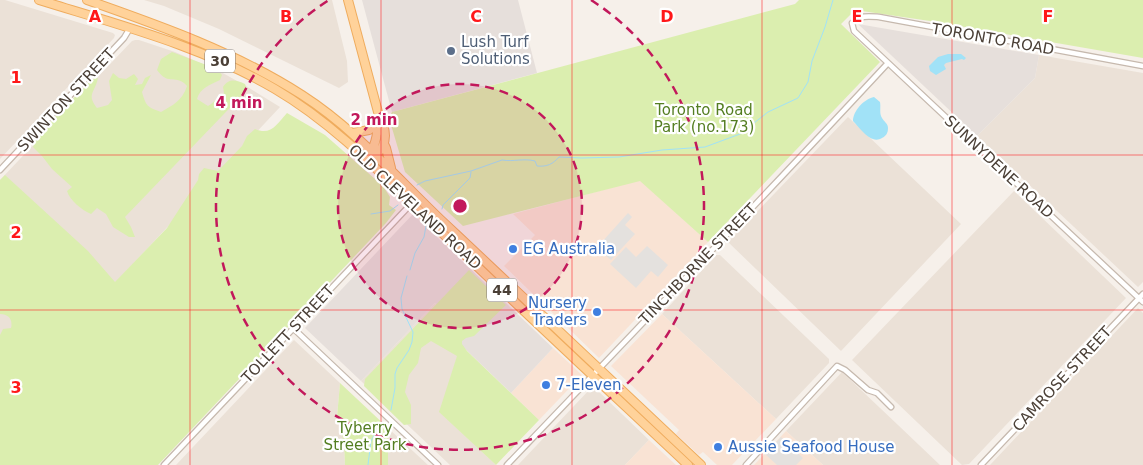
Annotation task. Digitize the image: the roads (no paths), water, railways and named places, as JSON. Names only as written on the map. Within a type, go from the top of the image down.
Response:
[{"type":"main road","name":"OLD CLEVELAND ROAD","points":[[39,0],[156,36],[231,65],[278,90],[313,114],[368,161],[596,373],[701,465]]},
{"type":"main road","name":"OLD CLEVELAND ROAD","points":[[87,0],[184,36],[253,66],[303,96],[353,134],[392,170],[688,465]]},
{"type":"main road","points":[[348,0],[378,112],[382,120],[384,136],[384,144],[368,161]]},
{"type":"main road","points":[[374,153],[378,134],[378,112]]},
{"type":"main road","points":[[353,134],[369,130],[378,123]]},
{"type":"main road","name":"44","points":[[384,144],[392,170]]},
{"type":"street","name":"TORONTO ROAD","points":[[854,31],[852,23],[858,18],[870,17],[1143,66]]},
{"type":"street","name":"SWINTON STREET","points":[[0,170],[124,38],[130,28]]},
{"type":"street","name":"SUNNYDENE ROAD","points":[[854,31],[1143,302]]},
{"type":"street","name":"TINCHBORNE STREET","points":[[507,465],[707,254],[780,180],[888,63]]},
{"type":"street","name":"TOLLETT STREET","points":[[164,465],[412,203]]},
{"type":"street","name":"CAMROSE STREET","points":[[981,465],[1143,294]]},
{"type":"street","points":[[294,329],[438,465]]},
{"type":"street","points":[[746,465],[837,366],[845,370],[868,390],[877,393],[891,407]]},
{"type":"water","points":[[948,54],[961,54],[966,58],[946,63],[944,65],[946,69],[936,75],[930,71],[929,66],[938,57]]},
{"type":"water","points":[[874,97],[880,102],[881,116],[888,128],[886,135],[878,140],[866,135],[853,121],[853,117],[860,106],[866,100]]},
{"type":"waterway","points":[[417,185],[425,181],[471,171],[502,160],[531,160],[535,161],[537,166],[544,166],[552,163],[559,157],[619,157],[662,150],[705,147],[740,134],[768,112],[798,98],[808,82],[812,61],[833,0]]},
{"type":"waterway","points":[[442,209],[443,205],[470,178],[471,172]]},
{"type":"waterway","points":[[371,214],[390,211],[398,205]]},
{"type":"waterway","points":[[410,270],[415,253],[424,237],[426,226]]},
{"type":"waterway","points":[[391,410],[395,388],[395,374],[412,342],[413,332],[402,309],[401,298],[407,276]]},
{"type":"waterway","points":[[368,465],[371,441],[381,422]]},
{"type":"place","name":"Lush Turf Solutions","points":[[451,51]]},
{"type":"place","name":"EG Australia","points":[[513,249]]},
{"type":"place","name":"Nursery Traders","points":[[597,312]]},
{"type":"place","name":"7-Eleven","points":[[546,385]]},
{"type":"place","name":"Aussie Seafood House","points":[[718,447]]},
{"type":"park label","name":"Toronto Road Park (no.173)","points":[[704,118]]},
{"type":"park label","name":"Tyberry Street Park","points":[[365,436]]}]
